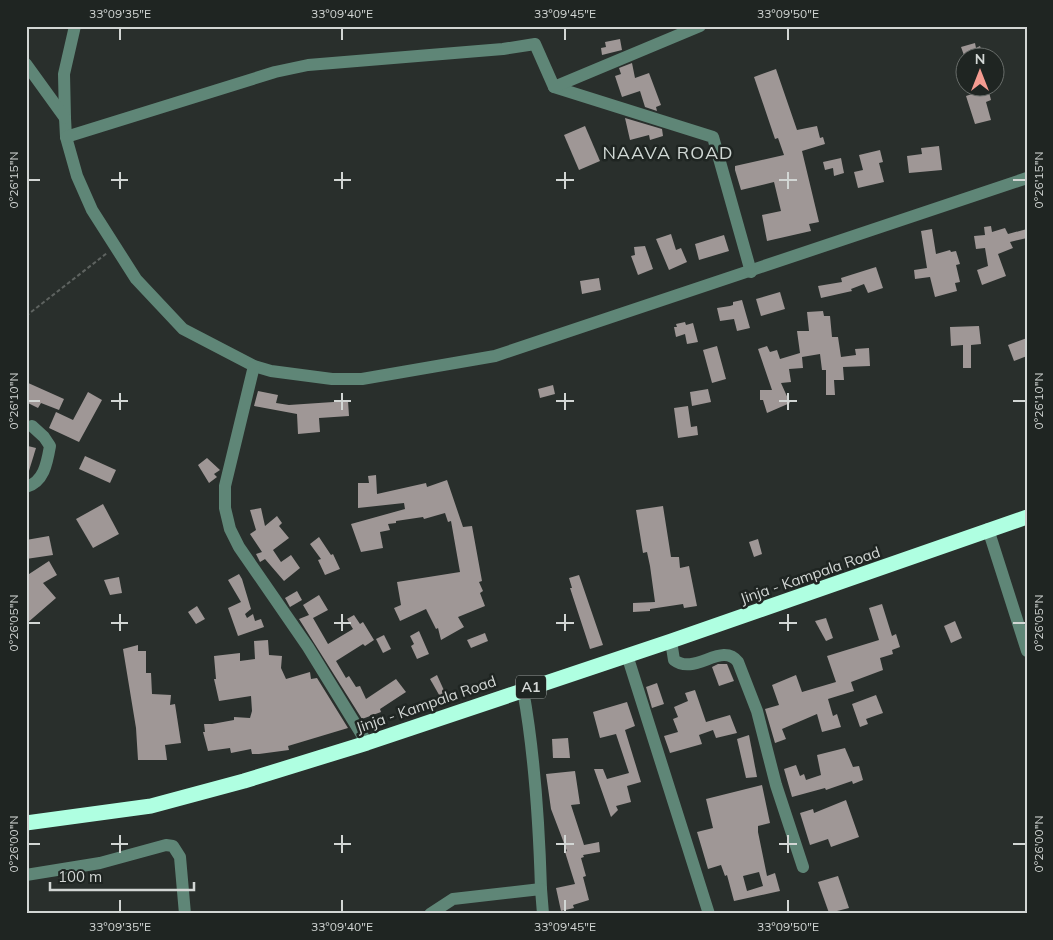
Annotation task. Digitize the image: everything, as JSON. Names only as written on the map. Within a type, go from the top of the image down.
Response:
[{"type":"highway","name":"Jinja - Kampala Road","points":[[26,823],[151,806],[204,793],[367,743],[844,582],[988,529],[1027,517]]},
{"type":"street","points":[[75,26],[64,74],[66,137],[81,184],[92,210],[136,279],[183,329],[254,366],[332,379],[362,379],[495,356],[751,272],[1027,178]]},
{"type":"street","points":[[554,87],[700,26]]},
{"type":"street","points":[[66,137],[275,72],[308,65],[503,49],[535,44],[554,87],[713,137],[751,272]]},
{"type":"street","points":[[26,64],[65,118]]},
{"type":"street","points":[[254,366],[225,486],[225,508],[230,529],[238,547],[308,647],[367,743]]},
{"type":"street","points":[[26,487],[39,480],[47,463],[50,446],[44,437],[32,426]]},
{"type":"street","points":[[988,529],[1027,651]]},
{"type":"street","points":[[671,641],[674,660],[679,664],[692,666],[727,654],[734,656],[738,662],[757,711],[776,784],[803,867]]},
{"type":"street","points":[[626,655],[709,914]]},
{"type":"street","points":[[523,690],[533,742],[537,785],[543,914]]},
{"type":"street","points":[[26,875],[100,863],[166,845],[173,846],[180,857],[185,914]]},
{"type":"street","points":[[430,914],[453,899],[541,889]]},
{"type":"path","points":[[26,316],[114,247]]},
{"type":"building","points":[[620,39],[622,50],[602,55],[601,48],[606,47],[605,42]]},
{"type":"building","points":[[975,43],[976,48],[961,48]]},
{"type":"building","points":[[632,63],[635,78],[649,73],[661,105],[656,107],[657,111],[645,107],[640,91],[622,97],[615,76],[621,74],[619,68]]},
{"type":"building","points":[[776,69],[797,130],[817,126],[820,138],[823,137],[825,144],[802,151],[819,222],[809,224],[811,231],[767,241],[762,215],[781,211],[774,182],[741,190],[735,166],[784,155],[778,138],[775,139],[754,77]]},
{"type":"building","points":[[967,98],[990,98],[991,100],[986,102],[991,120],[975,124]]},
{"type":"building","points":[[625,118],[662,129],[663,136],[650,140],[649,135],[630,140]]},
{"type":"building","points":[[585,126],[600,161],[579,170],[564,135]]},
{"type":"building","points":[[939,146],[942,170],[909,173],[907,156],[922,154],[921,148]]},
{"type":"building","points":[[880,150],[883,162],[879,163],[884,182],[858,188],[854,172],[863,170],[859,155]]},
{"type":"building","points":[[841,158],[844,173],[834,176],[833,168],[825,170],[823,162]]},
{"type":"building","points":[[991,226],[992,232],[1005,228],[1008,234],[1027,229],[1027,238],[1010,242],[1013,248],[998,254],[1006,276],[982,285],[977,270],[988,266],[985,248],[976,249],[974,236],[985,235],[984,227]]},
{"type":"building","points":[[932,229],[936,254],[950,250],[951,252],[956,251],[960,264],[956,265],[960,282],[955,283],[957,291],[935,297],[930,277],[915,279],[914,270],[927,268],[921,231]]},
{"type":"building","points":[[671,234],[676,250],[681,248],[687,262],[669,270],[656,239]]},
{"type":"building","points":[[724,235],[729,251],[699,260],[695,244]]},
{"type":"building","points":[[645,246],[653,269],[638,275],[631,256],[635,255],[634,247]]},
{"type":"building","points":[[876,267],[883,288],[868,293],[864,284],[851,289],[852,291],[821,298],[818,286],[842,282],[841,278]]},
{"type":"building","points":[[599,278],[601,290],[582,294],[580,281]]},
{"type":"building","points":[[780,292],[785,309],[761,316],[756,299]]},
{"type":"building","points":[[742,300],[750,328],[737,331],[734,319],[720,321],[717,308],[730,306],[733,305],[733,302]]},
{"type":"building","points":[[823,311],[824,316],[830,316],[832,337],[838,337],[841,357],[856,355],[855,349],[869,348],[870,366],[843,367],[844,380],[834,380],[835,395],[826,395],[826,370],[822,370],[820,354],[802,357],[803,368],[789,369],[791,382],[781,383],[790,403],[767,413],[763,400],[760,400],[760,390],[772,390],[758,349],[767,346],[770,352],[777,350],[780,359],[800,353],[797,331],[809,331],[807,312]]},
{"type":"building","points":[[685,322],[686,325],[693,323],[698,342],[687,344],[685,334],[676,337],[674,327],[677,327],[676,324]]},
{"type":"building","points":[[979,326],[981,344],[971,345],[971,368],[963,368],[963,345],[951,346],[950,327]]},
{"type":"building","points":[[1027,338],[1027,356],[1014,361],[1008,345]]},
{"type":"building","points":[[717,346],[726,379],[712,383],[703,350]]},
{"type":"building","points":[[26,382],[64,399],[59,410],[41,403],[38,408],[26,402]]},
{"type":"building","points":[[553,385],[555,394],[540,398],[538,389]]},
{"type":"building","points":[[708,389],[711,402],[692,406],[690,392]]},
{"type":"building","points":[[258,391],[278,395],[276,403],[289,405],[348,401],[349,416],[319,418],[320,432],[298,434],[297,414],[254,406]]},
{"type":"building","points":[[88,392],[102,400],[79,442],[49,428],[56,412],[73,420]]},
{"type":"building","points":[[688,406],[691,427],[697,426],[698,435],[678,438],[674,408]]},
{"type":"building","points":[[28,446],[36,448],[28,474],[26,452]]},
{"type":"building","points":[[85,456],[116,470],[110,483],[79,469]]},
{"type":"building","points":[[207,458],[220,470],[214,474],[217,477],[209,483],[198,465]]},
{"type":"building","points":[[376,475],[377,494],[426,483],[427,487],[447,480],[463,527],[472,526],[482,581],[479,582],[483,591],[480,593],[485,606],[458,617],[464,627],[441,640],[438,628],[436,629],[426,609],[400,621],[394,608],[401,605],[397,582],[460,572],[451,521],[448,522],[445,513],[424,519],[423,517],[396,521],[396,523],[388,524],[390,530],[380,532],[383,548],[361,552],[351,524],[405,509],[404,503],[358,508],[358,483],[369,483],[368,476]]},
{"type":"building","points":[[103,504],[119,534],[93,548],[76,519]]},
{"type":"building","points":[[663,506],[671,557],[679,557],[680,568],[689,566],[697,606],[684,608],[683,604],[650,609],[650,611],[633,612],[633,603],[655,602],[650,566],[647,552],[643,553],[636,510]]},
{"type":"building","points":[[261,508],[265,526],[277,516],[282,523],[279,526],[289,538],[273,550],[281,562],[291,555],[300,568],[284,581],[265,559],[260,562],[256,554],[262,552],[250,534],[256,530],[250,510]]},
{"type":"building","points":[[49,536],[53,555],[26,559],[26,540]]},
{"type":"building","points":[[319,537],[331,555],[333,554],[340,569],[325,575],[318,560],[321,559],[310,544]]},
{"type":"building","points":[[758,539],[762,554],[754,557],[749,542]]},
{"type":"building","points":[[49,561],[57,575],[43,583],[56,598],[26,624],[26,576]]},
{"type":"building","points":[[239,574],[251,609],[245,614],[247,618],[253,614],[255,621],[261,619],[264,627],[238,636],[228,608],[241,602],[228,580]]},
{"type":"building","points":[[579,575],[603,645],[590,649],[570,588],[572,588],[569,578]]},
{"type":"building","points":[[119,577],[122,593],[110,595],[104,580]]},
{"type":"building","points":[[297,591],[302,600],[290,607],[285,598]]},
{"type":"building","points":[[319,595],[328,610],[313,618],[328,644],[353,629],[347,619],[354,615],[360,624],[363,622],[374,640],[365,646],[363,644],[336,661],[346,678],[349,676],[356,687],[360,686],[366,699],[396,679],[406,692],[380,709],[381,712],[362,719],[299,619],[309,615],[303,605]]},
{"type":"building","points":[[882,604],[892,636],[896,634],[900,647],[892,650],[893,654],[880,658],[883,670],[851,682],[854,691],[828,699],[833,716],[837,714],[841,727],[822,732],[817,714],[782,729],[786,739],[775,743],[765,709],[779,705],[772,685],[796,675],[802,692],[836,682],[827,656],[879,640],[869,608]]},
{"type":"building","points":[[197,606],[205,619],[196,624],[188,612]]},
{"type":"building","points":[[826,618],[833,638],[826,641],[815,621]]},
{"type":"building","points":[[955,621],[962,638],[951,643],[944,626]]},
{"type":"building","points":[[419,631],[429,654],[417,659],[411,646],[414,644],[410,636]]},
{"type":"building","points":[[485,633],[488,641],[471,648],[467,640]]},
{"type":"building","points":[[384,635],[391,649],[383,653],[376,639]]},
{"type":"building","points":[[268,640],[269,655],[282,656],[281,668],[286,679],[310,672],[311,679],[317,678],[348,728],[288,746],[289,750],[259,754],[252,754],[251,749],[231,753],[230,748],[208,751],[203,732],[205,732],[204,724],[234,720],[234,717],[250,718],[252,711],[251,696],[219,701],[214,679],[216,679],[214,656],[240,653],[240,661],[255,659],[254,641]]},
{"type":"building","points":[[138,645],[138,651],[146,651],[146,673],[151,673],[152,694],[171,695],[170,705],[175,704],[181,743],[165,745],[167,760],[138,760],[136,728],[123,649]]},
{"type":"building","points":[[718,664],[727,664],[734,681],[719,686],[712,667]]},
{"type":"building","points":[[437,675],[447,697],[442,700],[430,679]]},
{"type":"building","points":[[657,683],[664,704],[652,708],[646,687]]},
{"type":"building","points":[[695,690],[706,722],[730,715],[737,733],[716,738],[713,730],[699,735],[702,744],[670,753],[664,736],[678,732],[673,719],[678,717],[674,707],[688,701],[685,693]]},
{"type":"building","points":[[876,695],[883,713],[866,719],[868,724],[860,727],[852,704]]},
{"type":"building","points":[[627,702],[635,726],[625,730],[641,782],[627,786],[631,802],[616,806],[618,810],[611,817],[594,769],[603,769],[607,779],[629,773],[616,734],[600,738],[593,712]]},
{"type":"building","points":[[749,735],[757,777],[746,778],[737,739]]},
{"type":"building","points":[[568,738],[570,758],[553,758],[552,739]]},
{"type":"building","points":[[845,748],[853,767],[859,766],[863,780],[853,784],[852,781],[826,790],[825,788],[792,797],[784,769],[796,765],[800,776],[804,774],[806,780],[821,775],[817,755]]},
{"type":"building","points":[[575,771],[580,804],[571,805],[584,845],[599,842],[600,852],[583,855],[584,857],[581,858],[586,876],[583,877],[589,900],[573,905],[574,908],[561,911],[556,888],[575,884],[565,852],[567,851],[551,809],[546,774]]},
{"type":"building","points":[[762,785],[770,823],[758,826],[758,832],[767,876],[775,873],[780,891],[734,901],[727,875],[725,876],[721,865],[708,869],[697,832],[713,828],[706,799]],"holes":[[[759,872],[763,886],[747,891],[743,876]]]},
{"type":"building","points":[[846,800],[859,837],[831,847],[828,839],[810,845],[800,813],[813,809],[814,813]]},
{"type":"building","points":[[838,876],[849,908],[829,913],[818,882]]},
{"type":"district","name":"NAAVA ROAD","points":[[668,152]]}]
